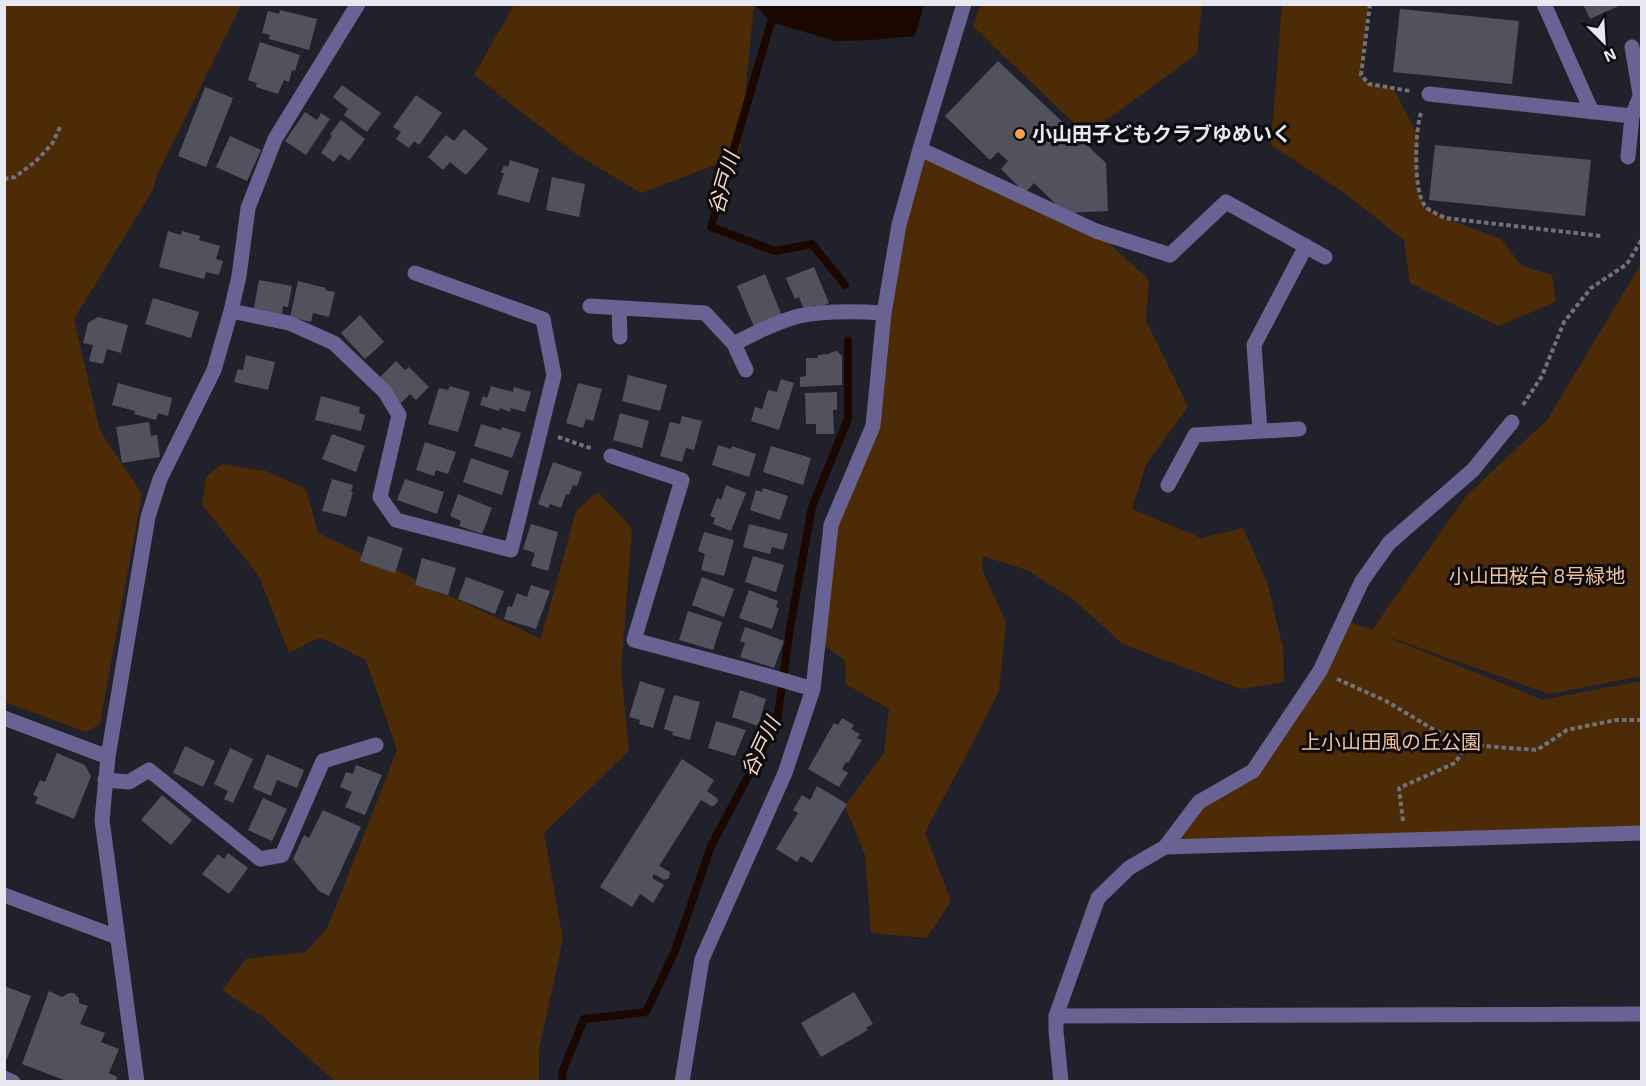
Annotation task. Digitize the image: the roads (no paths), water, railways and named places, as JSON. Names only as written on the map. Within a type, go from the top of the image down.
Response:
[{"type":"street","points":[[137,1082],[102,820],[108,757],[148,517],[160,478],[214,370],[239,276],[248,208],[275,139],[358,4]]},
{"type":"street","points":[[682,1082],[702,958],[785,773],[806,687],[831,525],[873,426],[884,313],[899,225],[964,4]]},
{"type":"street","points":[[1544,4],[1592,112]]},
{"type":"street","points":[[1628,157],[1632,116],[1641,93],[1632,47]]},
{"type":"street","points":[[1429,94],[1632,116]]},
{"type":"street","points":[[920,149],[1096,231],[1170,255],[1227,201],[1325,257]]},
{"type":"street","points":[[1260,431],[1254,345],[1306,246]]},
{"type":"street","points":[[231,311],[289,323],[333,343],[385,392],[399,415],[380,497],[396,520],[511,550],[554,375],[543,319],[415,273]]},
{"type":"street","points":[[590,306],[705,313],[734,344],[746,370]]},
{"type":"street","points":[[619,308],[620,337]]},
{"type":"street","points":[[734,344],[799,316],[847,311],[884,313]]},
{"type":"street","points":[[1061,1082],[1056,1016],[1098,898],[1129,868],[1165,847],[1199,802],[1253,771],[1320,671],[1362,581],[1389,543],[1473,470],[1512,422]]},
{"type":"street","points":[[1168,485],[1195,435],[1299,429]]},
{"type":"street","points":[[611,456],[682,480],[634,640],[806,687]]},
{"type":"street","points":[[4,718],[108,757]]},
{"type":"street","points":[[105,780],[129,782],[149,771],[260,859],[282,855],[323,761],[376,745]]},
{"type":"street","points":[[1165,847],[1641,832]]},
{"type":"street","points":[[4,895],[117,937]]},
{"type":"street","points":[[1056,1016],[1641,1014]]},
{"type":"waterway","name":"谷戸川","points":[[771,22],[711,227],[775,251],[812,244],[845,285]]},
{"type":"waterway","name":"谷戸川","points":[[562,1082],[563,1070],[584,1019],[646,1012],[675,951],[711,846],[777,722],[790,628],[812,507],[848,419],[848,341]]},
{"type":"place","name":"小山田子どもクラブゆめいく","points":[[1020,134]]},
{"type":"park label","name":"小山田桜台 8号緑地","points":[[1537,576]]},
{"type":"park label","name":"上小山田風の丘公園","points":[[1391,742]]}]
